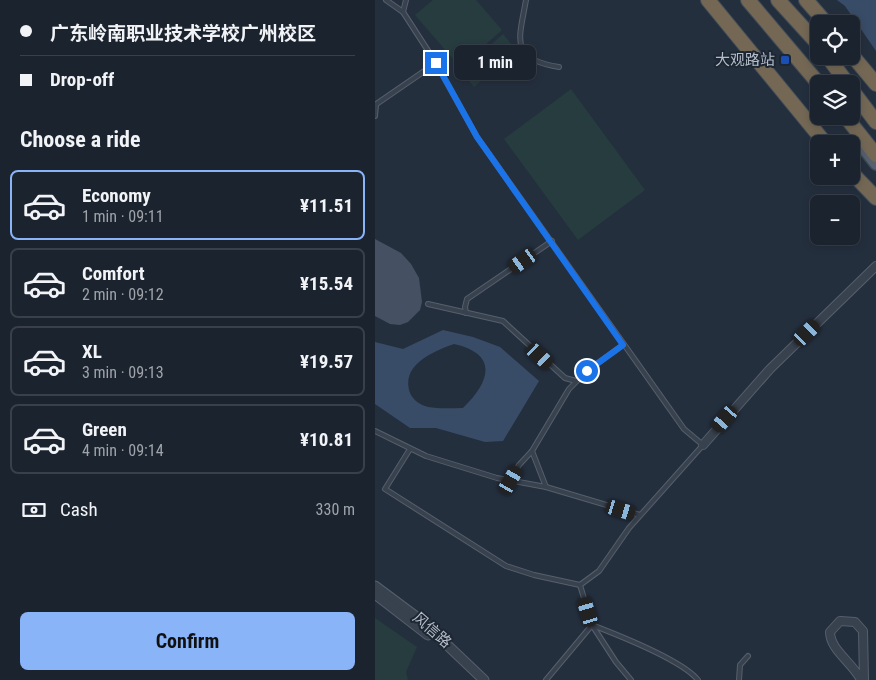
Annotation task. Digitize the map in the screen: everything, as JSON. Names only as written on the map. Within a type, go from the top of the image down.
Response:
[{"type":"highway","points":[[709,0],[818,135]]},
{"type":"highway","points":[[748,0],[811,75]]},
{"type":"highway","points":[[778,0],[810,35]]},
{"type":"highway","points":[[806,0],[819,15]]},
{"type":"highway","points":[[860,65],[876,84]]},
{"type":"highway","points":[[860,100],[876,122]]},
{"type":"highway","points":[[852,125],[876,155]]},
{"type":"highway","points":[[860,181],[876,198]]},
{"type":"main road","points":[[743,0],[810,80]]},
{"type":"main road","points":[[786,0],[810,28]]},
{"type":"main road","points":[[840,65],[876,112]]},
{"type":"main road","points":[[846,125],[876,164]]},
{"type":"street","points":[[703,445],[770,370],[876,266]]},
{"type":"street","name":"风信路","points":[[375,586],[422,621],[484,680]]},
{"type":"street","name":"风信路","points":[[375,594],[430,636],[477,680]]},
{"type":"street","points":[[840,621],[855,622],[863,631],[863,680],[856,669],[832,644],[830,632],[840,621]]},
{"type":"lane","points":[[386,0],[403,12],[436,63],[477,137],[552,241],[623,345],[684,428],[703,445],[640,515],[599,571],[580,585],[534,575],[507,566],[385,488],[409,449]]},
{"type":"lane","points":[[403,12],[406,0]]},
{"type":"lane","points":[[526,0],[519,40],[523,52],[531,60],[559,67]]},
{"type":"lane","points":[[375,116],[376,105],[436,63]]},
{"type":"lane","points":[[466,313],[467,299],[552,241]]},
{"type":"lane","points":[[428,304],[503,321],[565,378],[576,381]]},
{"type":"lane","points":[[511,480],[519,465],[533,451],[569,389],[576,381],[623,345]]},
{"type":"lane","points":[[375,431],[426,456],[511,480],[546,487],[640,515]]},
{"type":"lane","points":[[533,451],[546,487]]},
{"type":"lane","points":[[580,585],[592,625],[616,662],[631,680]]},
{"type":"lane","points":[[546,680],[592,625]]},
{"type":"lane","points":[[592,625],[639,643],[690,672],[698,680]]},
{"type":"lane","points":[[739,680],[740,665],[748,656]]},
{"type":"green space","points":[[433,0],[476,0],[502,30],[460,67],[415,15]]},
{"type":"green space","points":[[503,34],[516,50],[474,87],[461,71]]},
{"type":"green space","points":[[571,89],[645,190],[578,240],[504,139]]},
{"type":"green space","points":[[375,618],[417,647],[406,672],[408,680],[375,680]]},
{"type":"water","points":[[837,0],[876,0],[876,51],[860,28],[860,15],[851,15],[845,6]]},
{"type":"water","points":[[443,330],[473,337],[500,347],[539,381],[503,441],[485,442],[436,428],[410,428],[375,404],[375,342],[403,349]],"holes":[[[454,344],[478,355],[484,362],[485,370],[484,379],[479,388],[463,408],[428,407],[420,404],[411,396],[408,383],[410,375],[414,367],[421,361],[429,355]]]},
{"type":"building","points":[[375,239],[401,253],[411,264],[419,278],[422,302],[420,310],[408,322],[400,325],[390,324],[375,316]]},
{"type":"place","name":"大观路站","points":[[785,60]]},
{"type":"route","points":[[436,63],[477,137],[552,241],[623,345],[587,371]]}]
